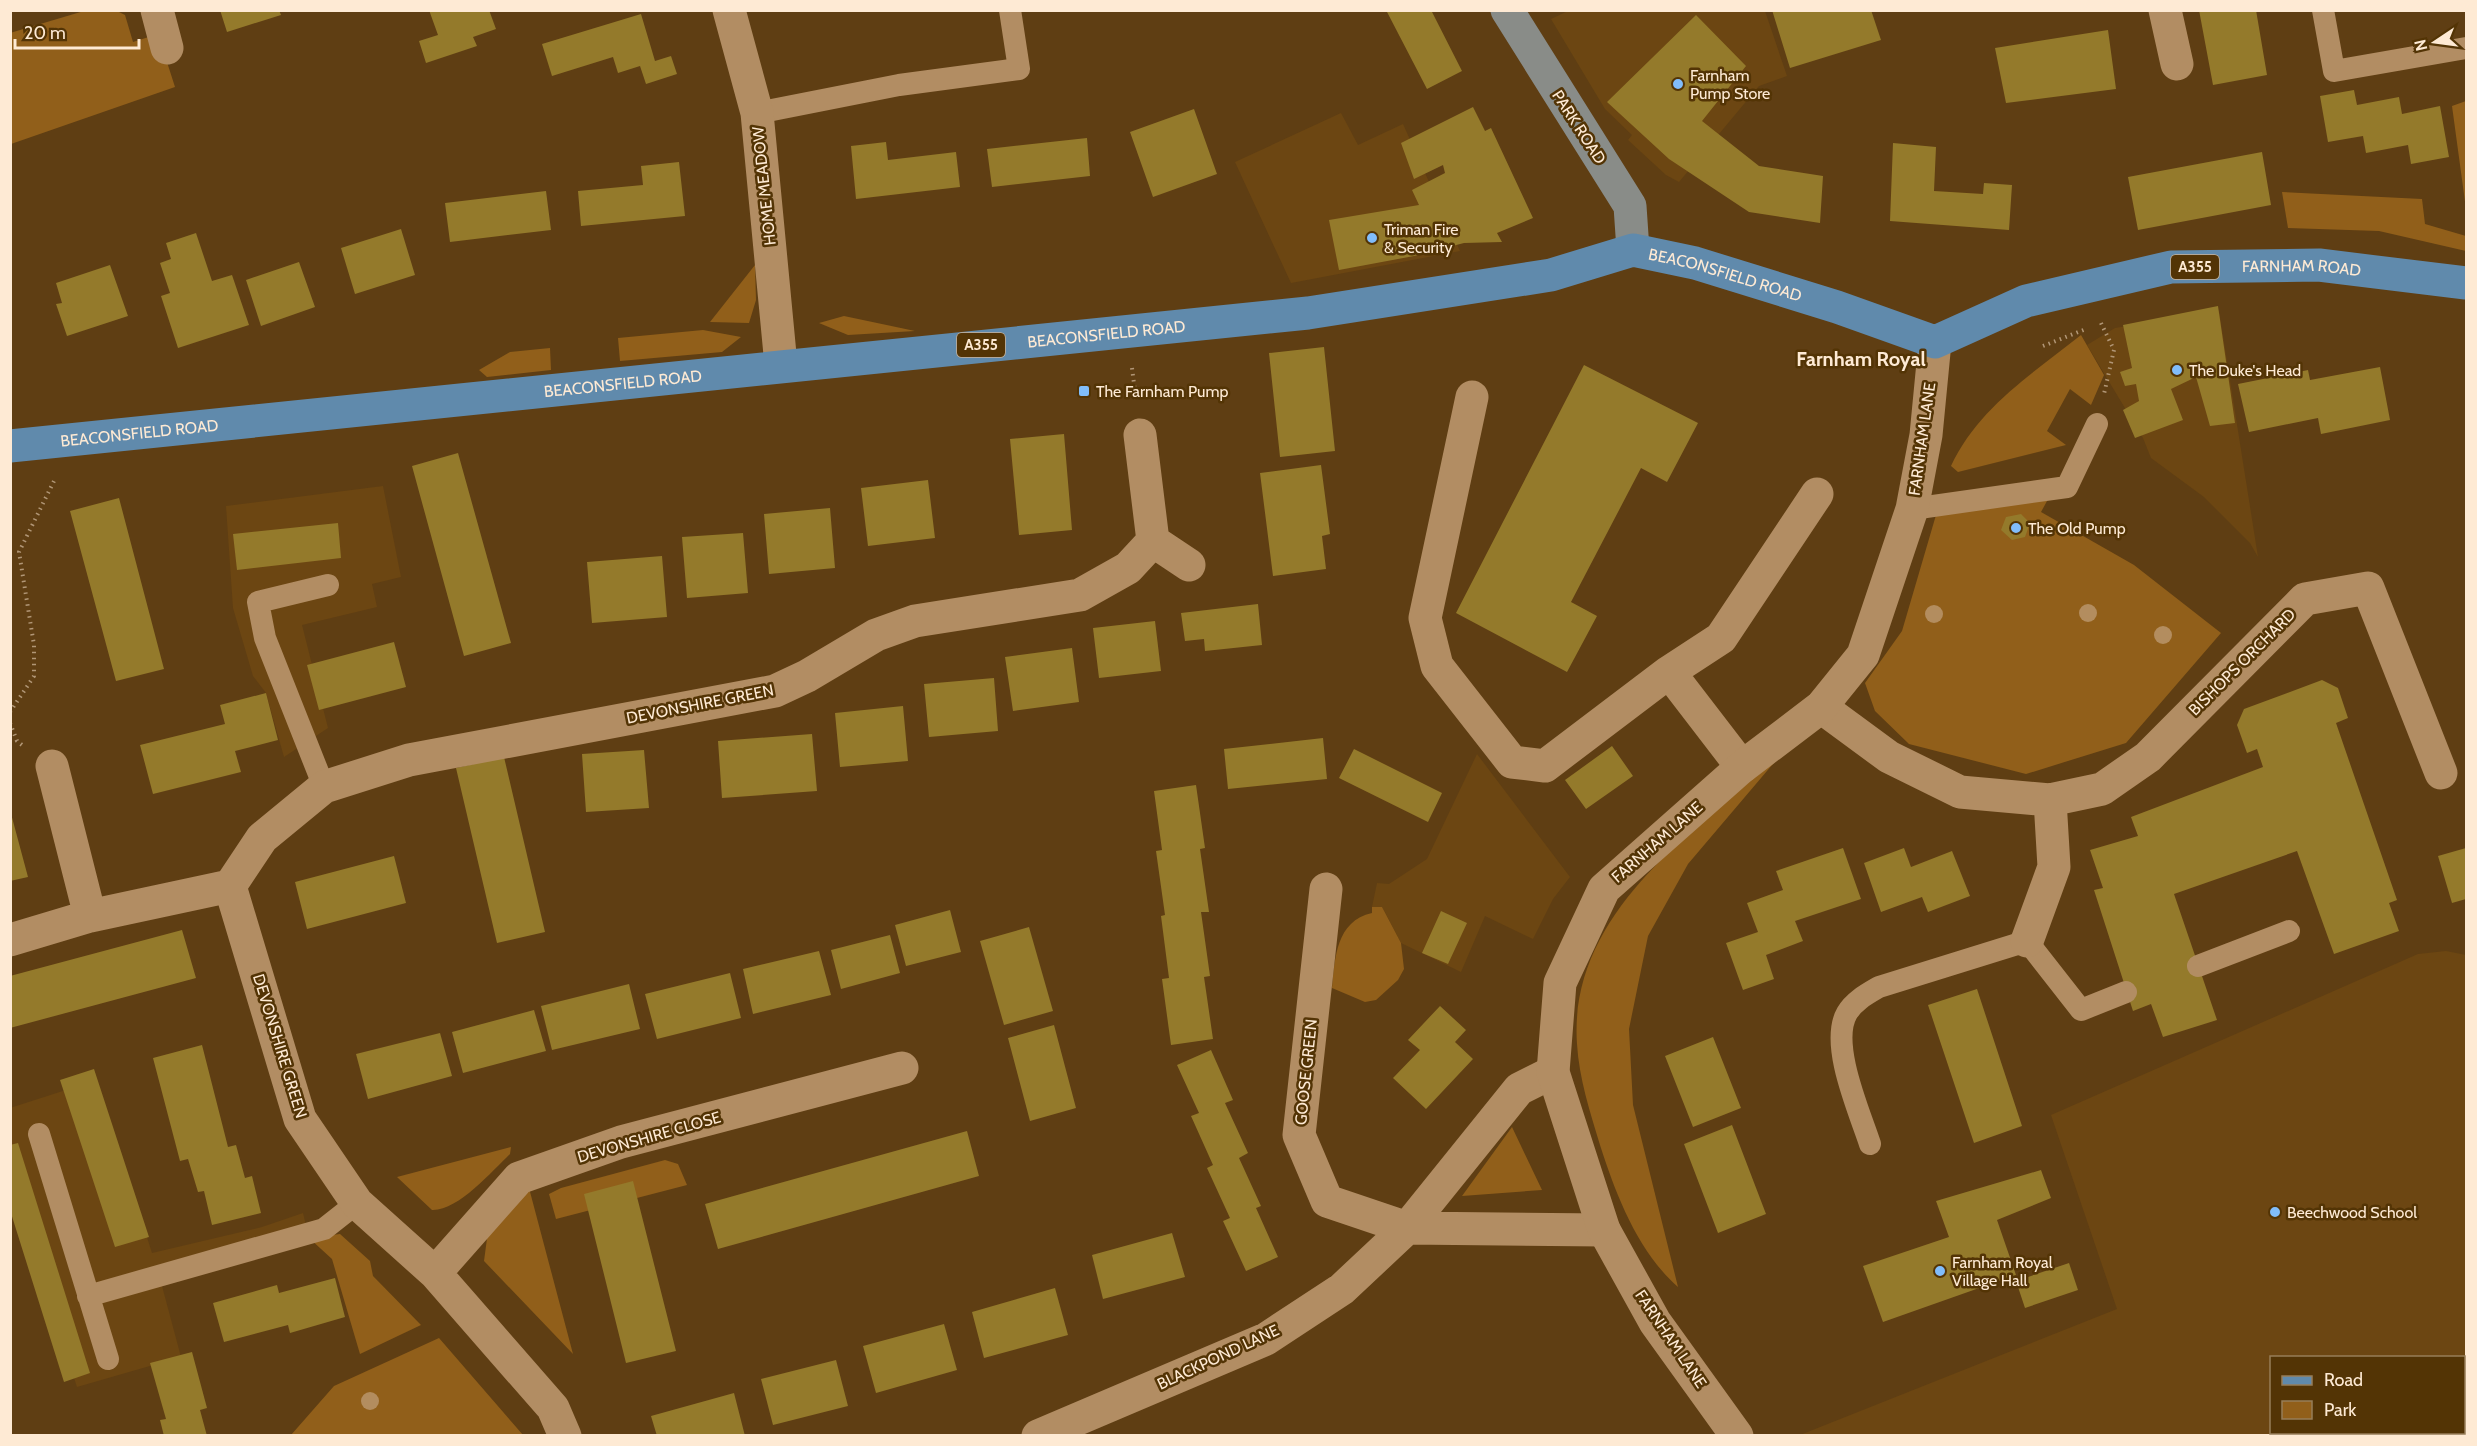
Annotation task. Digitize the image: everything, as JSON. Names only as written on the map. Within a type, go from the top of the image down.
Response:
[{"type":"main road","name":"PARK ROAD","points":[[1507,10],[1630,206],[1633,250]]},
{"type":"main road","name":"BEACONSFIELD ROAD","points":[[10,446],[781,365],[1308,313],[1551,275],[1633,250],[1695,263],[1837,307],[1935,342]]},
{"type":"main road","name":"FARNHAM ROAD","points":[[1935,342],[2026,302],[2171,267],[2319,265],[2466,283]]},
{"type":"street","points":[[157,10],[167,48]]},
{"type":"street","name":"HOME MEADOW","points":[[729,10],[757,113],[781,365]]},
{"type":"street","points":[[2165,10],[2177,64]]},
{"type":"street","name":"FARNHAM LANE","points":[[1737,1436],[1655,1322],[1604,1230],[1553,1072],[1560,983],[1604,889],[1742,767],[1821,707],[1863,655],[1912,509],[1926,435],[1935,342]]},
{"type":"street","points":[[1472,397],[1425,618],[1437,666],[1512,762],[1545,766],[1670,672],[1721,638],[1817,494]]},
{"type":"street","points":[[1140,435],[1153,541],[1189,565]]},
{"type":"street","name":"DEVONSHIRE GREEN","points":[[565,1436],[553,1408],[435,1273],[357,1203],[300,1119],[230,886],[262,838],[324,787],[409,760],[775,691],[807,676],[876,635],[915,621],[1080,595],[1128,568],[1153,541]]},
{"type":"street","name":"BISHOPS ORCHARD","points":[[1821,707],[1889,757],[1960,792],[2050,800],[2102,789],[2148,757],[2305,599],[2368,588],[2441,773]]},
{"type":"street","points":[[1670,672],[1742,767]]},
{"type":"street","points":[[52,766],[90,916]]},
{"type":"street","points":[[2027,941],[2054,867],[2050,800]]},
{"type":"street","points":[[10,940],[90,916],[230,886]]},
{"type":"street","name":"GOOSE GREEN","points":[[1326,889],[1299,1135],[1327,1201],[1407,1228]]},
{"type":"street","name":"DEVONSHIRE CLOSE","points":[[435,1273],[519,1178],[621,1142],[902,1068]]},
{"type":"street","name":"BLACKPOND LANE","points":[[1038,1436],[1266,1339],[1342,1289],[1407,1228],[1519,1089],[1553,1072]]},
{"type":"street","points":[[1407,1228],[1604,1230]]},
{"type":"lane","points":[[757,113],[899,85],[1019,69],[1010,10]]},
{"type":"lane","points":[[2323,10],[2334,71],[2466,48]]},
{"type":"lane","points":[[1912,509],[2067,487],[2097,424]]},
{"type":"lane","points":[[324,787],[265,638],[258,602],[328,585]]},
{"type":"lane","points":[[2198,966],[2289,931]]},
{"type":"lane","points":[[1870,1144],[1844,1065],[1842,1036],[1846,1014],[1857,1000],[1879,987],[2027,941],[2081,1010],[2126,992]]},
{"type":"lane","points":[[39,1134],[108,1359]]},
{"type":"lane","points":[[88,1296],[324,1229],[357,1203]]},
{"type":"path","points":[[2043,346],[2102,322],[2114,350],[2097,424]]},
{"type":"path","points":[[1128,330],[1140,435]]},
{"type":"path","points":[[10,712],[34,676],[34,645],[19,552],[75,440]]},
{"type":"shaded area","points":[[1570,10],[1765,11],[1787,76],[1759,86],[1679,182],[1666,175],[1628,140],[1632,135],[1605,109],[1551,19]]},
{"type":"shaded area","points":[[1341,113],[1358,145],[1403,124],[1460,251],[1291,283],[1235,162]]},
{"type":"shaded area","points":[[2219,311],[2258,557],[2250,543],[2204,497],[2151,458],[2143,438],[2087,345],[2115,328]]},
{"type":"shaded area","points":[[383,486],[401,577],[372,584],[377,607],[302,625],[328,728],[284,757],[266,693],[253,676],[233,608],[226,506]]},
{"type":"shaded area","points":[[1477,754],[1570,877],[1553,899],[1533,939],[1485,916],[1461,972],[1401,943],[1382,907],[1372,907],[1377,883],[1389,884],[1427,859]]},
{"type":"shaded area","name":"Beechwood School","points":[[2446,951],[2466,955],[2466,1435],[1800,1435],[2117,1309],[2051,1115],[2418,954]]},
{"type":"shaded area","points":[[97,1080],[152,1253],[262,1227],[303,1213],[309,1238],[162,1286],[181,1357],[77,1387],[11,1185],[10,1108]]},
{"type":"green space","points":[[84,11],[117,11],[125,15],[133,42],[158,34],[175,87],[11,144],[10,33]]},
{"type":"green space","points":[[2466,101],[2466,209],[2452,106]]},
{"type":"green space","points":[[2282,192],[2422,199],[2425,224],[2466,236],[2466,251],[2379,231],[2288,228]]},
{"type":"green space","points":[[755,265],[756,300],[749,323],[710,322]]},
{"type":"green space","points":[[844,316],[915,331],[848,335],[819,323]]},
{"type":"green space","points":[[703,330],[741,337],[722,352],[620,361],[618,338]]},
{"type":"green space","points":[[2081,335],[2104,375],[2091,405],[2070,389],[2047,431],[2066,445],[1958,472],[1951,466],[1962,445],[1991,409],[2025,378]]},
{"type":"green space","points":[[550,348],[551,370],[487,377],[479,370],[510,352]]},
{"type":"green space","points":[[2052,492],[2041,512],[2134,565],[2221,633],[2126,743],[2026,774],[1909,744],[1875,711],[1865,683],[1902,631],[1936,515]]},
{"type":"green space","points":[[1778,758],[1688,864],[1648,936],[1629,1029],[1633,1105],[1678,1287],[1651,1257],[1640,1240],[1621,1203],[1606,1164],[1580,1069],[1577,1044],[1580,998],[1593,955],[1614,916],[1642,880],[1674,847]]},
{"type":"green space","points":[[1372,907],[1382,907],[1401,943],[1404,969],[1398,980],[1376,1000],[1365,1002],[1332,988],[1336,953],[1344,932],[1360,917],[1372,913]]},
{"type":"green space","points":[[1512,1127],[1542,1190],[1462,1196]]},
{"type":"green space","points":[[511,1147],[510,1154],[474,1189],[442,1209],[432,1210],[397,1177]]},
{"type":"green space","points":[[665,1160],[678,1164],[687,1185],[556,1219],[549,1194],[561,1188]]},
{"type":"green space","points":[[529,1188],[573,1354],[484,1261],[488,1231]]},
{"type":"green space","points":[[340,1234],[370,1261],[373,1276],[421,1325],[360,1354],[332,1259],[309,1238]]},
{"type":"green space","points":[[439,1338],[523,1435],[291,1435],[334,1386]]},
{"type":"building","points":[[220,10],[279,10],[281,15],[227,32]]},
{"type":"building","points":[[429,10],[489,10],[496,29],[473,37],[477,46],[426,63],[419,41],[438,35]]},
{"type":"building","points":[[1386,10],[1431,10],[1462,71],[1427,89]]},
{"type":"building","points":[[1772,10],[1871,10],[1881,40],[1790,68]]},
{"type":"building","points":[[2199,10],[2256,10],[2267,75],[2213,85]]},
{"type":"building","points":[[641,14],[655,61],[671,56],[677,74],[646,84],[640,66],[618,73],[613,57],[552,76],[542,44]]},
{"type":"building","points":[[1696,15],[1746,66],[1702,121],[1759,166],[1823,176],[1820,223],[1749,212],[1669,159],[1607,102]]},
{"type":"building","points":[[2108,30],[2116,89],[2006,103],[1995,48]]},
{"type":"building","points":[[2354,90],[2357,105],[2399,97],[2402,114],[2440,106],[2449,157],[2411,164],[2408,145],[2366,153],[2363,136],[2328,142],[2320,96]]},
{"type":"building","points":[[1473,107],[1485,131],[1491,128],[1533,218],[1497,233],[1502,242],[1464,243],[1414,256],[1339,270],[1329,220],[1419,205],[1412,190],[1445,173],[1443,165],[1414,179],[1401,143]]},
{"type":"building","points":[[1194,109],[1217,174],[1153,197],[1130,132]]},
{"type":"building","points":[[1087,138],[1090,176],[992,187],[987,149]]},
{"type":"building","points":[[886,142],[888,160],[956,152],[960,187],[856,199],[851,146]]},
{"type":"building","points":[[1893,143],[1936,147],[1934,191],[1983,194],[1984,183],[2012,185],[2009,230],[1890,221]]},
{"type":"building","points":[[2262,152],[2271,205],[2138,230],[2128,177]]},
{"type":"building","points":[[679,162],[685,216],[581,226],[578,191],[643,185],[641,166]]},
{"type":"building","points":[[546,191],[551,230],[450,242],[445,203]]},
{"type":"building","points":[[401,229],[415,275],[355,294],[341,248]]},
{"type":"building","points":[[196,233],[212,281],[232,275],[249,325],[178,348],[161,296],[170,293],[160,263],[171,259],[166,243]]},
{"type":"building","points":[[299,262],[315,307],[261,326],[246,280]]},
{"type":"building","points":[[110,265],[128,316],[67,336],[56,304],[62,303],[56,283]]},
{"type":"building","name":"The Duke's Head","points":[[2218,306],[2235,423],[2210,426],[2196,377],[2171,389],[2183,420],[2135,438],[2123,410],[2139,401],[2136,384],[2125,386],[2120,372],[2132,368],[2123,325]]},
{"type":"building","points":[[1324,347],[1335,451],[1280,457],[1269,353]]},
{"type":"building","points":[[1584,365],[1698,423],[1667,482],[1641,468],[1571,602],[1597,616],[1567,672],[1456,613]]},
{"type":"building","points":[[2380,367],[2390,420],[2321,434],[2318,418],[2249,432],[2238,384],[2308,370],[2310,380]]},
{"type":"building","points":[[1064,434],[1072,530],[1019,535],[1010,439]]},
{"type":"building","points":[[458,453],[511,643],[464,656],[412,466]]},
{"type":"building","points":[[1321,465],[1330,534],[1322,536],[1326,569],[1273,576],[1260,473]]},
{"type":"building","points":[[928,480],[935,538],[868,546],[861,488]]},
{"type":"building","points":[[119,498],[164,669],[116,681],[70,511]]},
{"type":"building","points":[[830,508],[835,568],[769,574],[764,514]]},
{"type":"building","points":[[2021,514],[2030,523],[2025,537],[2012,540],[2001,530],[2006,517]]},
{"type":"building","points":[[338,523],[341,558],[237,570],[233,534]]},
{"type":"building","points":[[743,533],[748,593],[687,598],[682,537]]},
{"type":"building","points":[[662,556],[667,617],[592,623],[587,562]]},
{"type":"building","points":[[1258,604],[1262,645],[1205,651],[1204,639],[1185,641],[1181,613]]},
{"type":"building","points":[[1155,621],[1161,671],[1099,678],[1093,628]]},
{"type":"building","points":[[394,642],[406,687],[319,710],[307,665]]},
{"type":"building","points":[[1072,648],[1079,702],[1013,711],[1005,657]]},
{"type":"building","points":[[994,678],[998,731],[929,737],[924,684]]},
{"type":"building","points":[[2322,680],[2338,688],[2348,718],[2336,723],[2397,900],[2389,903],[2399,931],[2334,954],[2297,851],[2174,894],[2217,1020],[2163,1037],[2151,1004],[2133,1011],[2094,890],[2103,888],[2090,850],[2138,836],[2131,817],[2263,767],[2257,749],[2247,753],[2237,725],[2244,709]]},
{"type":"building","points":[[266,693],[278,740],[235,751],[241,772],[153,794],[140,745],[225,724],[220,705]]},
{"type":"building","points":[[903,706],[908,761],[840,767],[835,713]]},
{"type":"building","points":[[812,734],[817,791],[722,798],[718,741]]},
{"type":"building","points":[[1323,738],[1327,779],[1228,789],[1224,749]]},
{"type":"building","points":[[1612,746],[1633,776],[1586,809],[1565,780]]},
{"type":"building","points":[[1354,749],[1442,793],[1428,822],[1339,778]]},
{"type":"building","points":[[644,750],[649,808],[586,812],[582,754]]},
{"type":"building","points":[[504,757],[545,932],[497,943],[456,768]]},
{"type":"building","points":[[1196,785],[1205,848],[1200,849],[1209,912],[1201,912],[1210,976],[1204,977],[1213,1039],[1171,1045],[1162,979],[1169,978],[1161,916],[1165,915],[1156,851],[1162,850],[1154,791]]},
{"type":"building","points":[[10,810],[28,877],[10,881]]},
{"type":"building","points":[[1843,848],[1861,899],[1795,921],[1803,941],[1766,955],[1774,979],[1743,990],[1726,943],[1758,932],[1747,903],[1783,890],[1776,871]]},
{"type":"building","points":[[1904,848],[1911,867],[1952,851],[1970,896],[1928,912],[1922,897],[1881,912],[1864,863]]},
{"type":"building","points":[[2466,848],[2466,899],[2452,903],[2438,856]]},
{"type":"building","points":[[394,856],[406,903],[307,929],[295,882]]},
{"type":"building","points":[[950,910],[961,952],[906,966],[895,925]]},
{"type":"building","points":[[1441,911],[1467,923],[1448,964],[1422,953]]},
{"type":"building","points":[[1029,927],[1053,1011],[1004,1025],[980,941]]},
{"type":"building","points":[[182,930],[196,978],[10,1028],[10,976]]},
{"type":"building","points":[[890,935],[900,973],[841,989],[831,950]]},
{"type":"building","points":[[819,951],[831,995],[753,1014],[743,969]]},
{"type":"building","points":[[730,973],[741,1018],[657,1039],[645,994]]},
{"type":"building","points":[[629,984],[640,1029],[552,1050],[541,1006]]},
{"type":"building","points":[[1977,989],[2022,1126],[1974,1143],[1928,1005]]},
{"type":"building","points":[[1440,1006],[1466,1030],[1455,1042],[1473,1059],[1426,1109],[1393,1078],[1420,1050],[1408,1040]]},
{"type":"building","points":[[534,1010],[546,1051],[463,1073],[452,1032]]},
{"type":"building","points":[[1054,1025],[1076,1108],[1030,1121],[1008,1038]]},
{"type":"building","points":[[440,1033],[452,1076],[368,1099],[356,1054]]},
{"type":"building","points":[[1713,1037],[1741,1108],[1693,1127],[1665,1056]]},
{"type":"building","points":[[202,1045],[228,1147],[236,1145],[245,1178],[252,1176],[261,1213],[212,1225],[204,1191],[198,1192],[188,1159],[180,1161],[153,1058]]},
{"type":"building","points":[[1211,1050],[1233,1100],[1225,1103],[1248,1153],[1239,1158],[1261,1206],[1256,1208],[1278,1257],[1246,1271],[1223,1221],[1230,1218],[1207,1168],[1213,1165],[1191,1116],[1199,1113],[1177,1065]]},
{"type":"building","points":[[94,1069],[149,1237],[115,1247],[60,1080]]},
{"type":"building","points":[[1732,1125],[1766,1214],[1718,1233],[1684,1144]]},
{"type":"building","points":[[967,1131],[979,1176],[718,1249],[705,1204]]},
{"type":"building","points":[[18,1143],[90,1373],[64,1382],[10,1210],[10,1145]]},
{"type":"building","name":"Farnham Royal Village Hall","points":[[2041,1170],[2051,1198],[1997,1220],[2016,1275],[1883,1322],[1863,1266],[1949,1237],[1936,1201]]},
{"type":"building","points":[[633,1181],[676,1351],[626,1363],[584,1194]]},
{"type":"building","points":[[1172,1233],[1185,1277],[1103,1299],[1092,1255]]},
{"type":"building","points":[[2069,1263],[2078,1290],[2025,1308],[2016,1281]]},
{"type":"building","points":[[335,1278],[345,1317],[290,1333],[288,1325],[224,1342],[213,1303],[277,1285],[279,1293]]},
{"type":"building","points":[[1055,1288],[1068,1335],[984,1358],[972,1312]]},
{"type":"building","points":[[944,1324],[957,1370],[876,1393],[863,1346]]},
{"type":"building","points":[[192,1352],[207,1408],[200,1410],[207,1436],[164,1436],[160,1420],[166,1419],[150,1363]]},
{"type":"building","points":[[836,1360],[848,1406],[773,1425],[761,1379]]},
{"type":"building","points":[[734,1393],[745,1436],[657,1436],[651,1416]]},
{"type":"place","name":"Farnham Pump Store","points":[[1678,84]]},
{"type":"place","name":"Triman Fire & Security","points":[[1372,238]]},
{"type":"place","name":"The Duke's Head","points":[[2177,370]]},
{"type":"place","name":"The Farnham Pump","points":[[1084,391]]},
{"type":"place","name":"The Old Pump","points":[[2016,528]]},
{"type":"place","name":"Beechwood School","points":[[2275,1212]]},
{"type":"place","name":"Farnham Royal Village Hall","points":[[1940,1271]]},
{"type":"district","name":"Farnham Royal","points":[[1861,359]]}]
